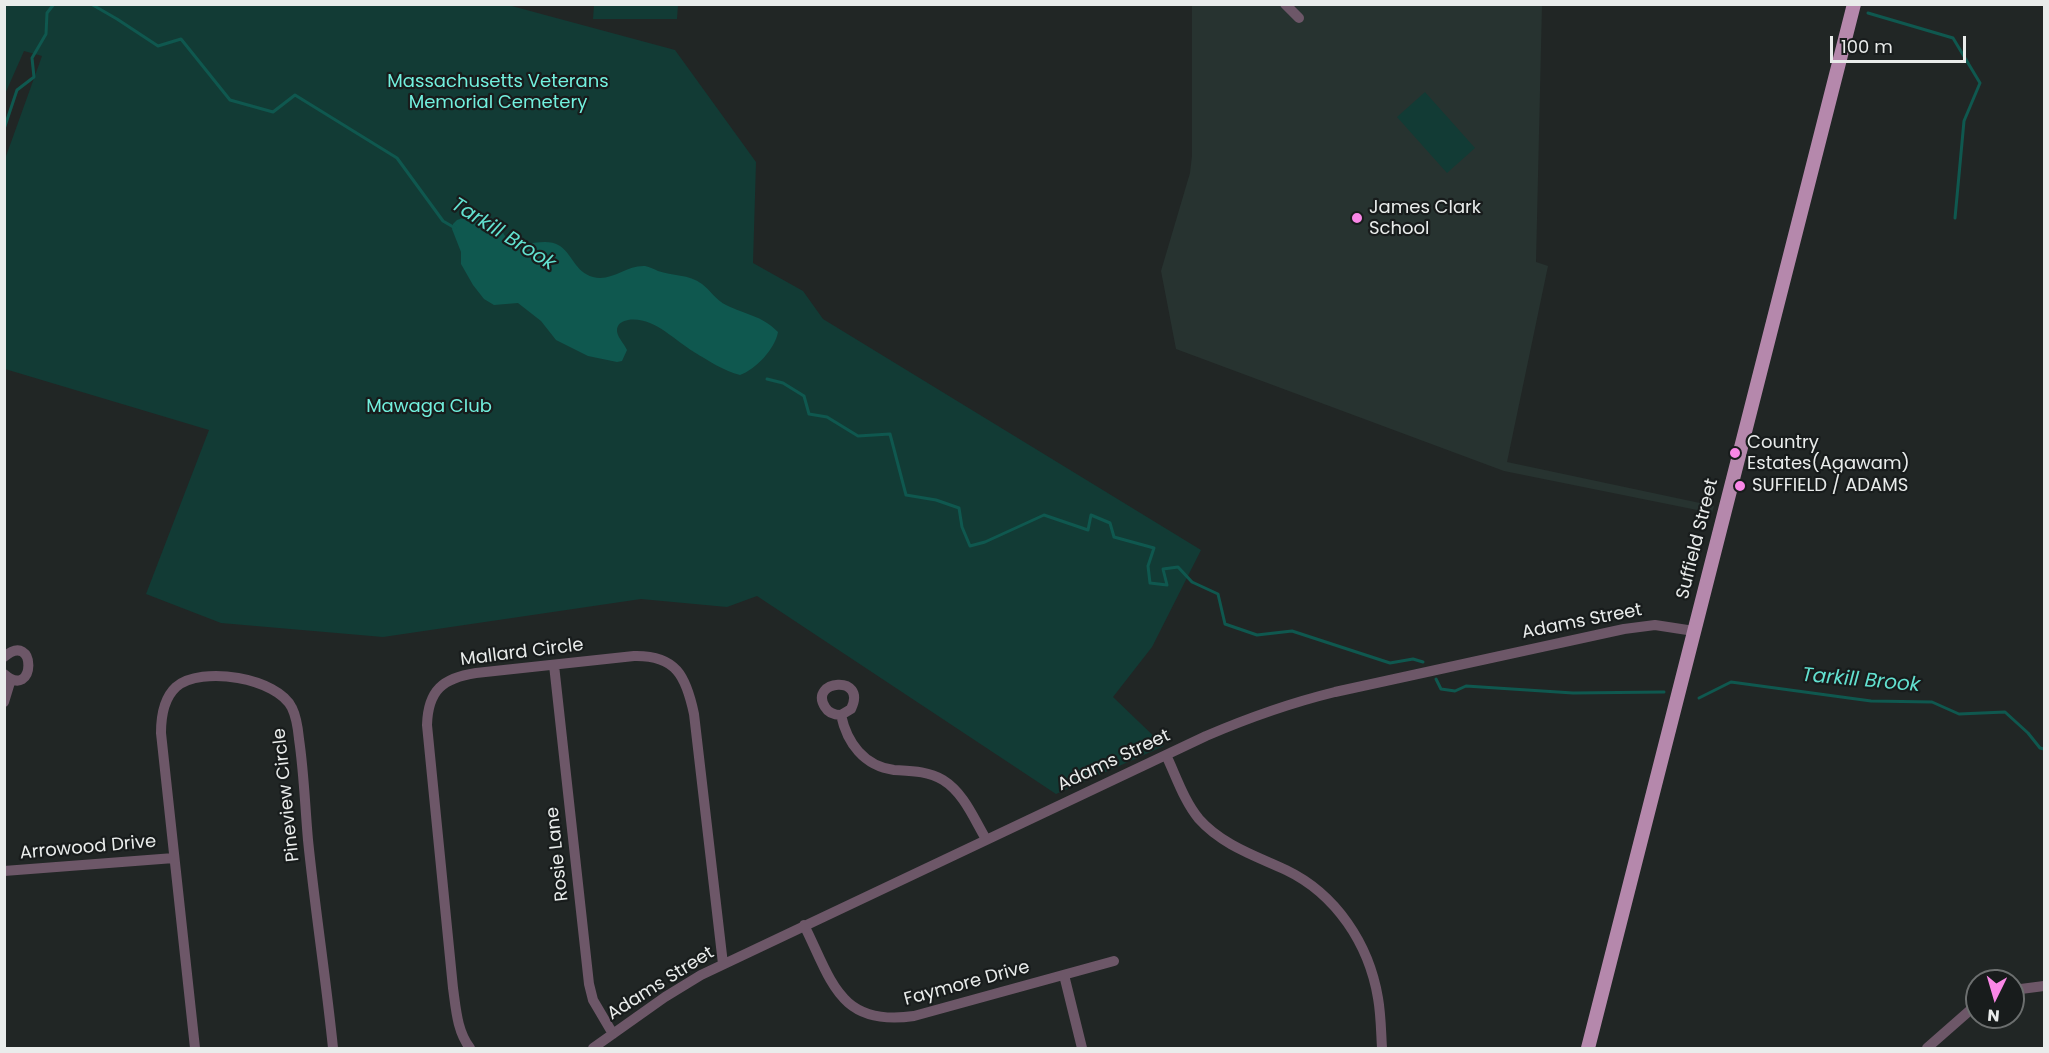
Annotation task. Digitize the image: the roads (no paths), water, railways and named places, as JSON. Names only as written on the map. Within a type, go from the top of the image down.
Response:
[{"type":"main road","name":"Suffield Street","points":[[1588,1048],[1854,4]]},
{"type":"street","points":[[1285,4],[1299,18]]},
{"type":"street","name":"Adams Street","points":[[592,1048],[610,1040],[665,997],[701,975],[1166,754],[1254,715],[1291,702],[1624,629],[1655,625],[1694,631]]},
{"type":"street","points":[[4,657],[11,652],[24,654],[29,668],[26,675],[19,679],[8,676],[4,702]]},
{"type":"street","name":"Mallard Circle","points":[[470,1048],[459,1025],[453,988],[426,725],[433,694],[449,680],[460,675],[634,656],[650,656],[668,662],[677,669],[688,690],[694,714],[723,964]]},
{"type":"street","name":"Rosie Lane","points":[[554,665],[589,984],[593,1000],[610,1040]]},
{"type":"street","name":"Pineview Circle","points":[[195,1048],[161,733],[164,709],[170,694],[183,683],[211,676],[238,679],[270,688],[291,706],[298,730],[308,840],[333,1048]]},
{"type":"street","points":[[841,715],[846,733],[864,758],[884,768],[923,772],[943,780],[964,800],[986,839]]},
{"type":"street","points":[[1166,754],[1190,806],[1207,827],[1239,848],[1307,882],[1345,918],[1361,944],[1374,981],[1382,1048]]},
{"type":"street","name":"Arrowood Drive","points":[[4,872],[174,858]]},
{"type":"street","name":"Faymore Drive","points":[[804,925],[840,994],[855,1009],[874,1017],[891,1019],[914,1016],[1114,961]]},
{"type":"street","points":[[1064,975],[1082,1048]]},
{"type":"street","points":[[2025,988],[2044,986]]},
{"type":"street","points":[[1927,1048],[1965,1014]]},
{"type":"water","points":[[481,217],[499,224],[511,241],[523,244],[548,242],[560,246],[582,271],[593,277],[606,277],[638,266],[645,266],[663,273],[692,278],[722,303],[772,326],[778,332],[776,338],[764,358],[740,375],[694,352],[655,325],[637,320],[624,321],[618,327],[617,332],[627,350],[622,361],[588,356],[556,340],[541,321],[518,303],[494,305],[484,299],[473,285],[461,264],[461,252],[452,229],[457,220]]},
{"type":"waterway","points":[[4,129],[17,90],[34,77],[32,58],[46,34],[47,13],[54,4]]},
{"type":"waterway","name":"Tarkill Brook","points":[[91,4],[158,46],[181,39],[230,100],[273,112],[295,95],[397,158],[443,221],[455,228]]},
{"type":"waterway","points":[[1868,13],[1953,38],[1980,83],[1964,121],[1955,218]]},
{"type":"waterway","name":"Tarkill Brook","points":[[767,379],[783,383],[804,396],[809,414],[827,417],[858,436],[890,434],[906,495],[936,500],[959,508],[962,527],[970,546],[985,542],[1044,515],[1088,530],[1091,515],[1110,523],[1114,537],[1154,548],[1148,566],[1150,583],[1167,585],[1163,569],[1178,567],[1192,582],[1218,594],[1225,624],[1257,635],[1292,631],[1390,663],[1413,659],[1423,662]]},
{"type":"waterway","name":"Tarkill Brook","points":[[1436,679],[1441,689],[1455,691],[1466,686],[1573,693],[1664,692]]},
{"type":"waterway","name":"Tarkill Brook","points":[[1699,698],[1731,682],[1871,701],[1932,702],[1959,714],[2005,712],[2028,733],[2040,748],[2044,749]]},
{"type":"place","name":"James Clark School","points":[[1357,218]]},
{"type":"place","name":"Country Estates(Agawam)","points":[[1735,453]]},
{"type":"place","name":"SUFFIELD / ADAMS","points":[[1740,486]]},
{"type":"park label","name":"Massachusetts Veterans Memorial Cemetery","points":[[498,92]]},
{"type":"park label","name":"Mawaga Club","points":[[429,407]]}]
